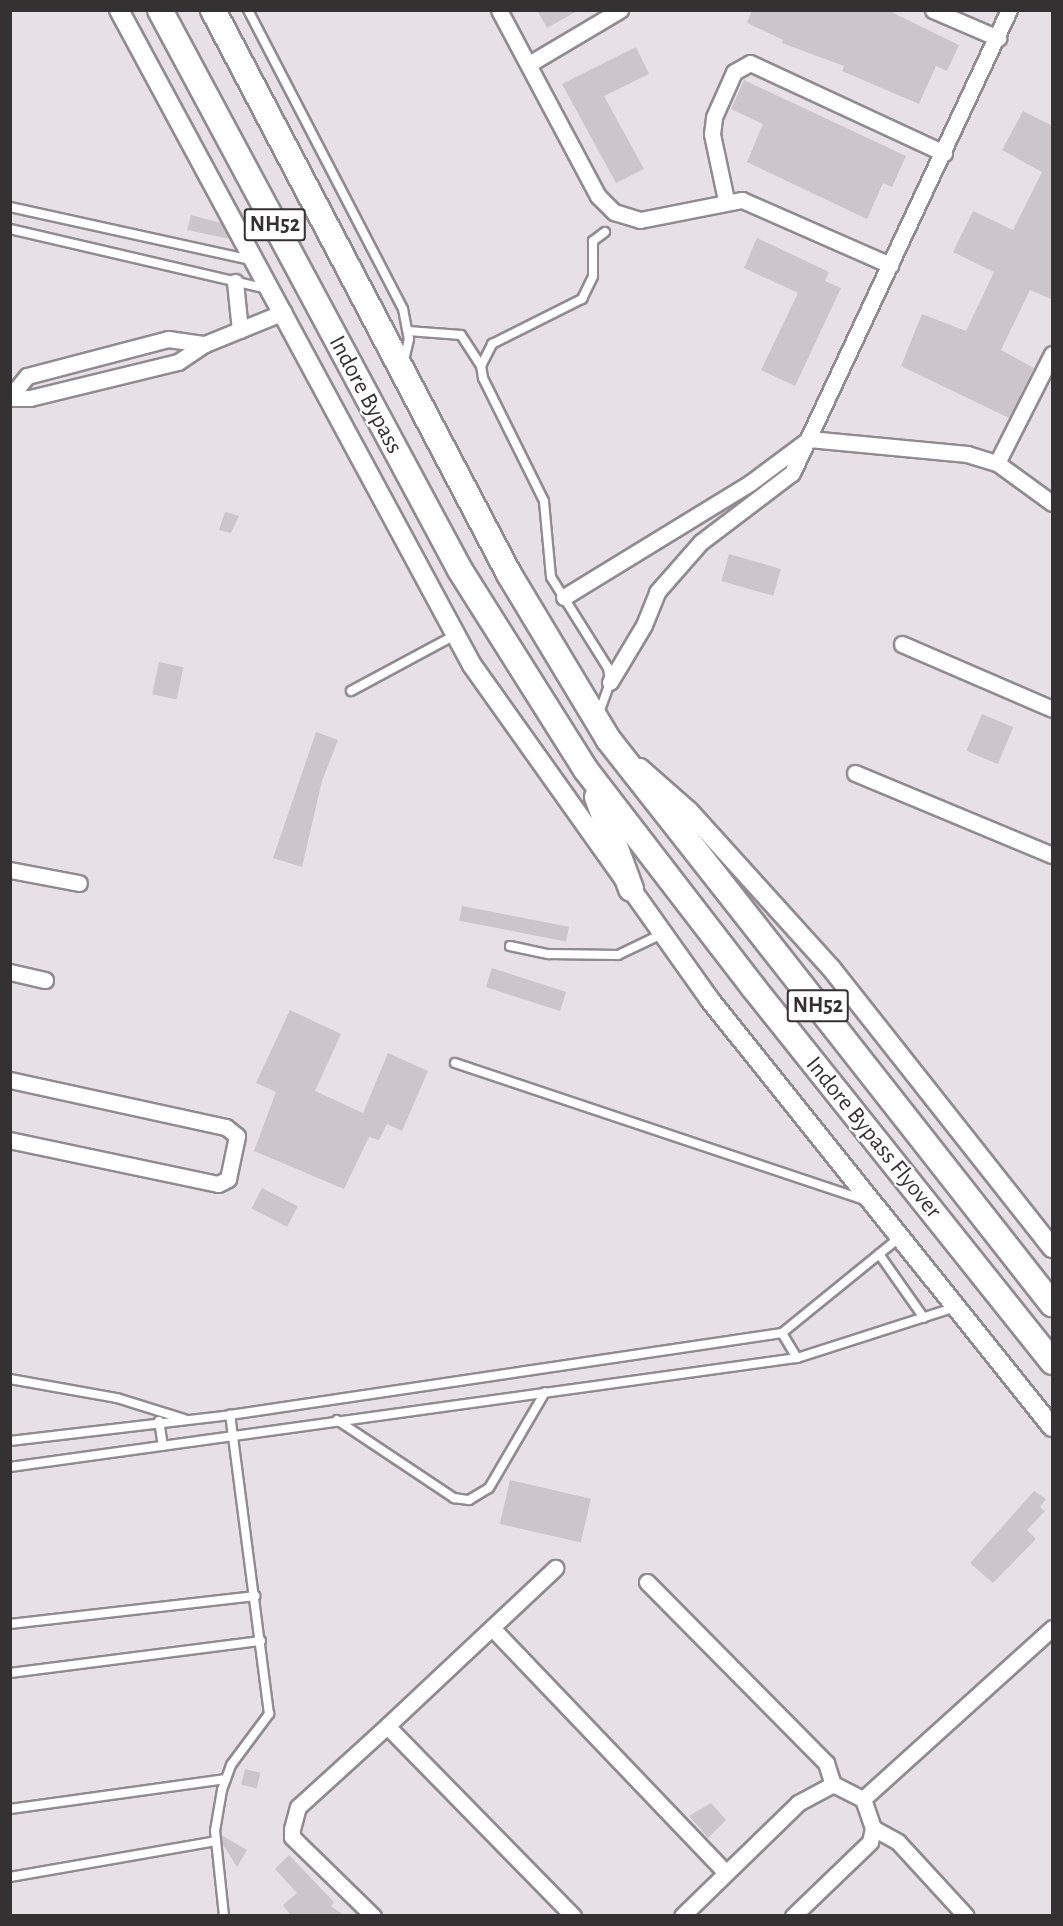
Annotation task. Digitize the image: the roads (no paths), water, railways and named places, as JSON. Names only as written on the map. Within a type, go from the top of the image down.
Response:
[{"type":"highway","name":"Indore Bypass","points":[[160,10],[389,440],[501,639],[586,770]]},
{"type":"highway","name":"Indore Bypass","points":[[213,10],[509,574],[615,747]]},
{"type":"highway","name":"Indore Bypass Flyover","points":[[615,747],[1047,1297]]},
{"type":"highway","points":[[586,770],[631,890]]},
{"type":"highway","name":"Indore Bypass Flyover","points":[[586,770],[989,1285],[1053,1362]]},
{"type":"street","points":[[119,10],[258,261],[455,635],[540,767],[663,934],[871,1202],[1053,1427]]},
{"type":"street","points":[[499,10],[598,196],[614,212],[640,220],[726,200],[759,204],[890,265]]},
{"type":"street","points":[[529,64],[620,10]]},
{"type":"street","points":[[933,10],[998,38]]},
{"type":"street","points":[[610,682],[644,625],[657,592],[701,542],[792,473],[945,153],[1009,10]]},
{"type":"street","points":[[726,200],[712,134],[714,117],[734,72],[750,63],[945,153]]},
{"type":"street","points":[[235,282],[240,330]]},
{"type":"street","points":[[10,398],[30,398],[178,362],[205,344],[284,312]]},
{"type":"street","points":[[10,398],[27,376],[168,339],[205,344]]},
{"type":"street","points":[[997,463],[1053,354]]},
{"type":"street","points":[[564,597],[750,483],[809,439],[967,454],[997,463],[1053,503]]},
{"type":"street","points":[[902,644],[1053,709]]},
{"type":"street","points":[[615,747],[689,811],[831,968],[1053,1248]]},
{"type":"street","points":[[855,773],[1053,855]]},
{"type":"street","points":[[10,870],[79,883]]},
{"type":"street","points":[[10,972],[45,980]]},
{"type":"street","points":[[10,1080],[226,1126],[237,1136],[231,1173],[218,1184],[10,1140]]},
{"type":"street","points":[[375,1915],[292,1837],[298,1807],[493,1629],[555,1568]]},
{"type":"street","points":[[647,1582],[826,1763],[833,1784],[863,1798],[873,1828],[870,1842],[793,1916]]},
{"type":"street","points":[[863,1798],[1053,1628]]},
{"type":"street","points":[[493,1629],[726,1873]]},
{"type":"street","points":[[387,1726],[573,1916]]},
{"type":"street","points":[[682,1916],[798,1803],[833,1784]]},
{"type":"street","points":[[873,1828],[898,1842],[966,1916]]},
{"type":"lane","points":[[248,10],[404,309],[408,331],[402,370]]},
{"type":"lane","points":[[10,207],[258,261]]},
{"type":"lane","points":[[10,229],[274,291]]},
{"type":"lane","points":[[481,366],[492,344],[582,299],[593,276],[593,242],[605,232]]},
{"type":"lane","points":[[408,331],[461,335],[481,366],[483,378],[496,406],[544,501],[551,577],[599,651],[610,682],[597,719]]},
{"type":"lane","points":[[351,691],[455,635]]},
{"type":"lane","points":[[510,946],[549,954],[618,955],[663,934]]},
{"type":"lane","points":[[454,1063],[871,1202]]},
{"type":"lane","points":[[10,1441],[230,1415],[782,1333],[900,1237]]},
{"type":"lane","points":[[879,1254],[924,1318]]},
{"type":"lane","points":[[10,1467],[797,1358],[956,1307]]},
{"type":"lane","points":[[782,1333],[797,1358]]},
{"type":"lane","points":[[10,1379],[117,1398],[189,1420]]},
{"type":"lane","points":[[337,1420],[454,1497],[469,1500],[489,1488],[545,1392]]},
{"type":"lane","points":[[157,1411],[163,1446]]},
{"type":"lane","points":[[224,1916],[216,1841],[226,1779],[269,1714],[235,1435],[230,1415]]},
{"type":"lane","points":[[10,1624],[255,1596]]},
{"type":"lane","points":[[10,1672],[261,1641]]},
{"type":"lane","points":[[10,1809],[226,1779]]},
{"type":"lane","points":[[10,1877],[216,1841]]}]
